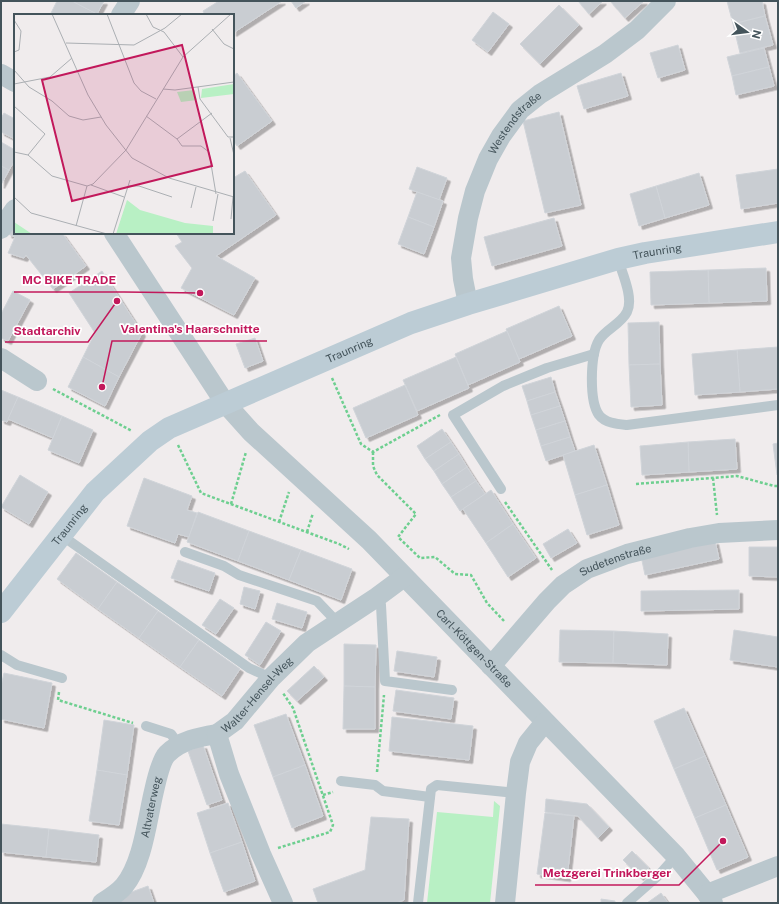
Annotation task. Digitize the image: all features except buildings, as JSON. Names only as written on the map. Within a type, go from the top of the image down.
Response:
[{"type":"street","points":[[122,14],[130,1]]},
{"type":"street","name":"Westendstraße","points":[[468,304],[462,279],[461,258],[468,218],[475,190],[488,159],[501,136],[520,110],[540,94],[605,54],[627,38],[666,1]]},
{"type":"street","points":[[1,74],[14,81]]},
{"type":"street","points":[[1,229],[14,210]]},
{"type":"street","name":"Traunring","points":[[1,612],[95,492],[150,440],[170,428],[411,323],[468,304],[618,259],[645,253],[778,232]]},
{"type":"street","name":"Carl-Köttgen-Straße","points":[[115,234],[225,403],[252,432],[368,540],[404,576],[676,856],[710,898]]},
{"type":"street","points":[[2,363],[37,381]]},
{"type":"street","name":"Sudetenstraße","points":[[491,666],[547,601],[563,585],[587,569],[627,554],[690,538],[718,533],[778,530]]},
{"type":"street","name":"Walter-Hensel-Weg","points":[[283,903],[261,854],[229,774],[217,734],[235,721],[271,678],[306,644],[377,597],[404,576]]},
{"type":"street","points":[[505,903],[520,762],[528,743],[545,722]]},
{"type":"street","name":"Altvaterweg","points":[[102,903],[112,897],[124,886],[134,869],[142,848],[156,779],[166,755],[179,744],[200,736],[217,734]]},
{"type":"street","points":[[710,898],[778,866]]},
{"type":"lane","points":[[618,259],[628,291],[629,303],[627,312],[598,341],[594,354],[592,366],[592,385],[595,403],[599,414],[609,422],[627,425],[778,405]]},
{"type":"lane","points":[[501,489],[453,415],[503,386],[548,368],[594,354]]},
{"type":"lane","points":[[62,535],[249,668],[271,678]]},
{"type":"lane","points":[[185,552],[224,566],[239,575],[317,601],[338,623]]},
{"type":"lane","points":[[377,597],[381,605],[385,681],[452,690]]},
{"type":"lane","points":[[1,655],[17,665],[62,678]]},
{"type":"lane","points":[[146,726],[172,734],[179,744]]},
{"type":"lane","points":[[341,781],[376,785],[383,791],[430,797]]},
{"type":"lane","points":[[418,903],[431,789],[436,785],[516,794]]},
{"type":"lane","points":[[627,903],[660,874],[676,856]]},
{"type":"path","points":[[325,360],[361,444],[373,452]]},
{"type":"path","points":[[37,381],[150,440]]},
{"type":"path","points":[[373,452],[444,412],[453,415]]},
{"type":"path","points":[[170,428],[201,492],[339,544],[353,551],[368,540]]},
{"type":"path","points":[[231,504],[252,432]]},
{"type":"path","points":[[373,452],[373,466],[377,475],[416,514],[398,537],[420,558],[435,557],[455,574],[471,575],[487,603],[517,636]]},
{"type":"path","points":[[279,522],[295,472]]},
{"type":"path","points":[[636,484],[737,476],[778,486]]},
{"type":"path","points":[[713,478],[718,533]]},
{"type":"path","points":[[501,489],[500,496],[563,585]]},
{"type":"path","points":[[62,678],[58,700],[146,726]]},
{"type":"path","points":[[261,854],[330,832],[333,825],[293,708],[277,682],[271,678]]},
{"type":"path","points":[[376,785],[385,681]]},
{"type":"green space","points":[[494,801],[500,806],[490,903],[427,903],[437,812],[493,817]]},
{"type":"place","name":"MC BIKE TRADE","points":[[200,293]]},
{"type":"place","name":"Stadtarchiv","points":[[117,301]]},
{"type":"place","name":"Valentina's Haarschnitte","points":[[102,387]]},
{"type":"place","name":"Metzgerei Trinkberger","points":[[723,841]]}]
